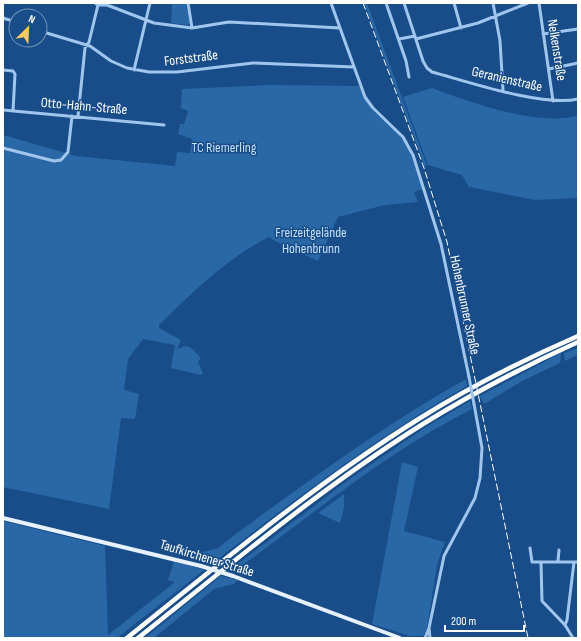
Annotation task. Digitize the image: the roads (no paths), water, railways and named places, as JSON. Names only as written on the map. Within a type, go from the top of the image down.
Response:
[{"type":"highway","points":[[127,638],[258,533],[341,471],[397,433],[506,369],[578,336]]},
{"type":"highway","points":[[138,638],[323,493],[401,438],[476,393],[578,342]]},
{"type":"main road","name":"Taufkirchener Straße","points":[[3,518],[201,566],[233,576],[400,638]]},
{"type":"street","points":[[134,70],[150,3]]},
{"type":"street","points":[[188,3],[192,28]]},
{"type":"street","name":"Hohenbrunner Straße","points":[[330,3],[354,67],[370,104],[398,130],[407,142],[413,155],[441,244],[469,377],[482,448],[480,478],[470,509],[444,556],[429,628],[425,638]]},
{"type":"street","points":[[386,3],[409,69],[410,77]]},
{"type":"street","points":[[404,3],[416,38]]},
{"type":"street","points":[[454,3],[461,28]]},
{"type":"street","points":[[493,3],[502,57],[503,90]]},
{"type":"street","points":[[399,39],[416,38],[461,28],[528,3]]},
{"type":"street","name":"Nelkenstraße","points":[[539,3],[553,101]]},
{"type":"street","points":[[78,116],[85,48],[97,4],[107,6],[145,20],[192,28],[229,22],[340,28]]},
{"type":"street","points":[[543,34],[578,29]]},
{"type":"street","name":"Forststraße","points":[[48,33],[87,45],[116,63],[134,70],[166,73],[226,65],[261,63],[346,68],[354,67]]},
{"type":"street","name":"Geranienstraße","points":[[416,38],[426,66],[432,72],[553,101],[578,99]]},
{"type":"street","points":[[549,69],[578,63]]},
{"type":"street","points":[[3,70],[13,71],[15,74],[13,111]]},
{"type":"street","name":"Otto-Hahn-Straße","points":[[3,110],[164,125]]},
{"type":"street","points":[[3,148],[54,161],[61,160],[66,157],[68,152],[72,116]]},
{"type":"street","points":[[530,548],[532,562],[576,562],[565,625]]},
{"type":"street","points":[[558,562],[559,550]]},
{"type":"street","points":[[541,562],[542,601],[565,625],[573,638]]},
{"type":"street","name":"Hohenbrunner Straße","points":[[429,628],[430,638]]},
{"type":"street","name":"Hohenbrunner Straße","points":[[421,638],[427,633]]},
{"type":"railway","points":[[363,3],[424,168],[447,242],[528,638]]},
{"type":"park label","name":"TC Riemerling","points":[[224,147]]},
{"type":"park label","name":"Freizeitgelände Hohenbrunn","points":[[311,240]]}]
